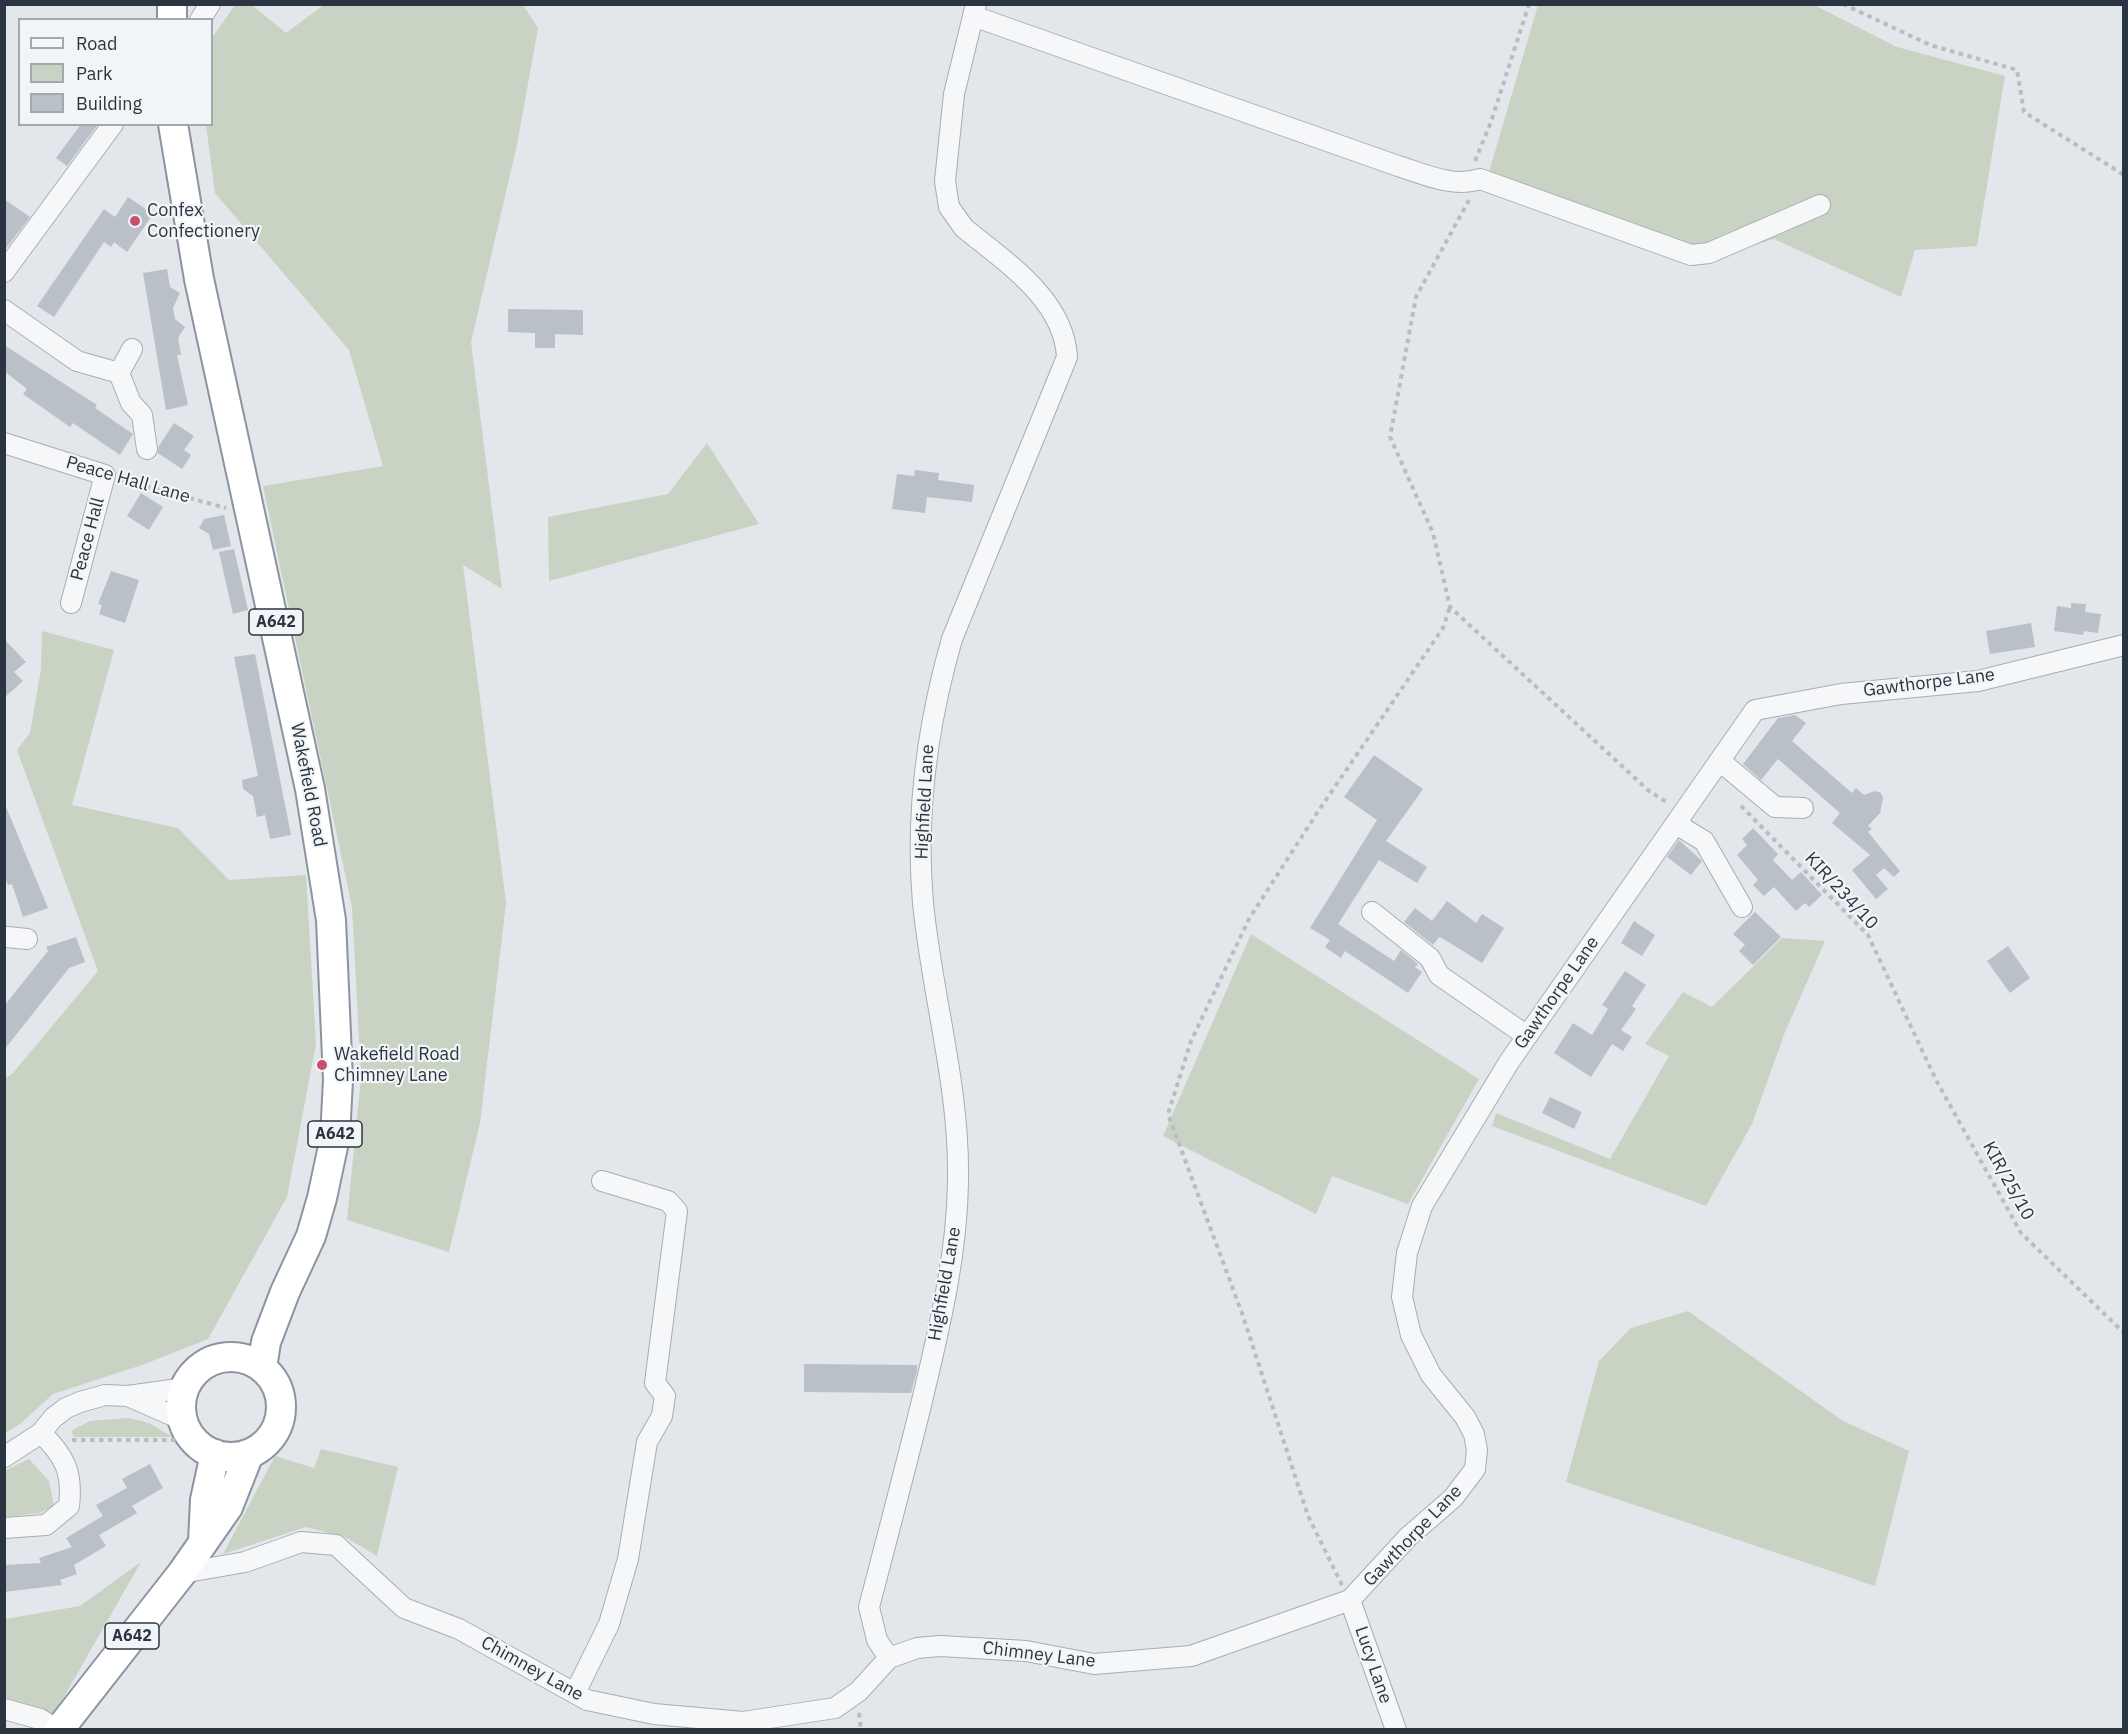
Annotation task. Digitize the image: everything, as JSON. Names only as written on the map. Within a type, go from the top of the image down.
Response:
[{"type":"highway","name":"Wakefield Road","points":[[173,126],[200,279],[310,789],[332,920],[338,1080],[335,1137],[311,1236],[285,1292],[266,1342],[262,1368]]},
{"type":"highway","name":"Wakefield Road","points":[[188,126],[200,279]]},
{"type":"highway","name":"Wakefield Road","points":[[185,1388],[201,1368],[224,1358],[285,1292]]},
{"type":"highway","points":[[197,1438],[226,1457],[249,1454],[273,1436],[279,1422],[281,1407],[279,1392],[273,1379],[262,1368],[237,1357],[224,1358]]},
{"type":"highway","points":[[185,1388],[181,1404],[197,1438],[205,1500],[202,1541]]},
{"type":"highway","name":"A642","points":[[59,1730],[182,1573],[202,1541],[228,1507],[249,1454]]},
{"type":"street","points":[[201,18],[210,4]]},
{"type":"street","points":[[974,10],[1398,166],[1450,182],[1466,183],[1480,179],[1690,255],[1709,253],[1820,205]]},
{"type":"street","name":"Highfield Lane","points":[[889,1658],[877,1640],[869,1607],[943,1313],[955,1240],[958,1184],[955,1109],[923,905],[920,834],[924,765],[939,683],[952,639],[1067,357],[1064,339],[1042,294],[960,223],[949,207],[945,194],[954,94],[974,10]]},
{"type":"street","points":[[4,272],[112,126]]},
{"type":"street","points":[[4,310],[77,361],[119,373]]},
{"type":"street","points":[[119,373],[132,350]]},
{"type":"street","points":[[119,373],[131,403],[142,415],[147,448]]},
{"type":"street","name":"Peace Hall Lane","points":[[4,443],[105,475]]},
{"type":"street","name":"Peace Hall","points":[[71,603],[105,475]]},
{"type":"street","name":"Gawthorpe Lane","points":[[1350,1600],[1408,1537],[1454,1498],[1475,1469],[1477,1450],[1474,1434],[1465,1417],[1431,1375],[1411,1335],[1402,1297],[1407,1253],[1422,1206],[1527,1036],[1755,710],[1841,693],[1978,681],[2124,645]]},
{"type":"street","points":[[1720,760],[1775,807],[1803,808]]},
{"type":"street","points":[[1680,818],[1704,841],[1742,907]]},
{"type":"street","points":[[1372,912],[1430,958],[1439,975],[1527,1036]]},
{"type":"street","points":[[5,938],[27,939]]},
{"type":"street","points":[[575,1693],[609,1624],[628,1559],[647,1442],[662,1416],[665,1396],[655,1383],[677,1211],[668,1201],[602,1181]]},
{"type":"street","points":[[4,1457],[44,1437],[53,1418],[80,1402],[105,1395],[128,1396],[185,1388]]},
{"type":"street","points":[[128,1396],[197,1438]]},
{"type":"street","points":[[4,1528],[46,1525],[69,1506],[72,1483],[62,1457],[44,1437]]},
{"type":"street","name":"Chimney Lane","points":[[182,1573],[245,1562],[301,1542],[336,1545],[404,1608],[459,1629],[586,1700],[654,1713],[743,1722],[835,1708],[859,1691],[889,1658],[917,1648],[940,1646],[1026,1651],[1094,1664],[1191,1656],[1350,1600]]},
{"type":"street","name":"Lucy Lane","points":[[1350,1600],[1395,1730]]},
{"type":"street","points":[[4,1709],[40,1719],[59,1730]]},
{"type":"path","points":[[1350,1600],[1308,1516],[1243,1316],[1168,1114],[1191,1041],[1249,919],[1317,813],[1443,628],[1450,607],[1433,533],[1390,437],[1416,297],[1480,179],[1473,164],[1491,122],[1529,4]]},
{"type":"path","points":[[1843,4],[1930,45],[2017,70],[2025,112],[2124,175]]},
{"type":"path","name":"Peace Hall Lane","points":[[105,475],[252,516]]},
{"type":"path","points":[[1450,607],[1680,818]]},
{"type":"path","name":"KIR/234/10","points":[[1735,800],[1868,935],[1936,1080]]},
{"type":"path","name":"KIR/25/10","points":[[1936,1080],[2021,1233],[2124,1333]]},
{"type":"path","points":[[44,1437],[197,1438]]},
{"type":"green space","points":[[325,4],[523,5],[538,28],[517,145],[471,342],[502,589],[463,565],[506,903],[480,1123],[449,1252],[347,1220],[361,1077],[352,907],[263,486],[383,466],[349,350],[215,193],[206,126],[213,126],[213,37],[235,5],[252,5],[286,33]]},
{"type":"green space","points":[[1538,5],[1814,5],[1897,47],[2005,76],[1977,246],[1915,250],[1901,297],[1774,239],[1694,263],[1484,189]]},
{"type":"green space","points":[[707,443],[759,524],[549,581],[548,517],[668,494]]},
{"type":"green space","points":[[42,631],[114,650],[72,805],[178,828],[229,880],[306,875],[316,1044],[287,1197],[208,1339],[145,1364],[53,1394],[20,1424],[5,1433],[5,1078],[12,1074],[98,971],[17,750],[30,733],[41,669]]},
{"type":"green space","points":[[1251,934],[1479,1079],[1408,1204],[1332,1176],[1316,1214],[1163,1136]]},
{"type":"green space","points":[[1782,938],[1825,941],[1785,1032],[1752,1124],[1706,1206],[1492,1126],[1496,1113],[1610,1159],[1669,1056],[1645,1044],[1683,992],[1712,1007]]},
{"type":"green space","points":[[1688,1311],[1843,1421],[1909,1451],[1875,1586],[1566,1482],[1599,1361],[1631,1328]]},
{"type":"green space","points":[[129,1418],[149,1423],[173,1437],[74,1437],[71,1431],[90,1421]]},
{"type":"green space","points":[[321,1449],[398,1467],[377,1556],[345,1537],[306,1527],[223,1554],[275,1456],[314,1468]]},
{"type":"green space","points":[[29,1459],[49,1481],[54,1506],[40,1513],[5,1517],[4,1471]]},
{"type":"green space","points":[[141,1562],[49,1723],[5,1703],[5,1619],[80,1606]]},
{"type":"building","points":[[80,126],[97,126],[67,166],[56,158]]},
{"type":"building","points":[[128,197],[153,214],[127,252],[114,242],[111,247],[104,242],[54,317],[37,306],[104,209],[115,217]]},
{"type":"building","points":[[4,199],[30,217],[4,251]]},
{"type":"building","points":[[167,269],[170,287],[180,293],[173,308],[175,319],[185,327],[178,338],[181,355],[177,355],[188,405],[166,410],[143,273]]},
{"type":"building","points":[[508,309],[583,310],[583,335],[555,334],[555,348],[535,348],[535,333],[508,332]]},
{"type":"building","points":[[4,345],[97,405],[95,408],[133,434],[120,455],[73,423],[70,427],[23,394],[27,389],[4,371]]},
{"type":"building","points":[[174,423],[194,436],[184,450],[191,455],[182,469],[158,453],[159,446]]},
{"type":"building","points":[[915,470],[939,473],[938,480],[974,485],[972,502],[927,497],[925,513],[892,509],[897,474],[914,476]]},
{"type":"building","points":[[141,493],[163,507],[149,530],[127,516]]},
{"type":"building","points":[[224,515],[231,546],[213,550],[209,534],[199,528],[204,519]]},
{"type":"building","points":[[234,549],[248,610],[233,614],[219,552]]},
{"type":"building","points":[[111,571],[139,580],[125,623],[99,614],[102,605],[98,604]]},
{"type":"building","points":[[2071,603],[2086,604],[2085,612],[2101,614],[2098,633],[2084,631],[2083,635],[2054,631],[2057,606],[2071,608]]},
{"type":"building","points":[[2031,623],[2035,647],[1990,654],[1986,631]]},
{"type":"building","points":[[4,639],[26,662],[14,672],[23,681],[4,698]]},
{"type":"building","points":[[255,654],[291,835],[270,839],[265,815],[257,817],[253,796],[243,789],[242,780],[258,776],[234,657]]},
{"type":"building","points":[[1795,715],[1806,723],[1792,741],[1852,793],[1856,788],[1864,795],[1875,791],[1881,793],[1883,798],[1880,813],[1868,826],[1872,829],[1868,832],[1900,871],[1894,877],[1884,868],[1876,875],[1888,889],[1876,899],[1852,870],[1870,855],[1832,823],[1840,813],[1778,759],[1761,780],[1743,764],[1778,718]]},
{"type":"building","points":[[1374,755],[1423,789],[1386,841],[1427,867],[1417,883],[1379,860],[1338,924],[1394,961],[1401,950],[1418,964],[1415,967],[1422,972],[1408,993],[1345,951],[1341,958],[1325,947],[1330,940],[1310,928],[1377,820],[1344,797]]},
{"type":"building","points":[[4,802],[48,908],[23,917],[12,884],[8,885],[4,875]]},
{"type":"building","points":[[1753,828],[1778,854],[1773,860],[1792,880],[1801,872],[1822,895],[1809,907],[1805,903],[1796,911],[1774,887],[1764,896],[1753,885],[1758,880],[1737,855],[1747,845],[1742,839]]},
{"type":"building","points":[[1679,840],[1702,861],[1691,875],[1667,857]]},
{"type":"building","points":[[1447,901],[1476,923],[1482,914],[1504,928],[1482,963],[1442,938],[1439,937],[1433,945],[1404,922],[1415,908],[1432,921]]},
{"type":"building","points":[[1755,912],[1781,937],[1753,965],[1739,951],[1745,945],[1733,934]]},
{"type":"building","points":[[1634,921],[1655,935],[1642,956],[1621,943]]},
{"type":"building","points":[[76,937],[85,962],[69,968],[4,1050],[4,1006],[48,951],[46,947]]},
{"type":"building","points":[[2008,946],[2030,978],[2010,993],[1987,961]]},
{"type":"building","points":[[1625,971],[1646,985],[1632,1006],[1636,1009],[1621,1030],[1632,1037],[1623,1051],[1612,1044],[1591,1077],[1554,1053],[1573,1023],[1592,1035],[1608,1009],[1602,1005]]},
{"type":"building","points":[[1550,1097],[1582,1112],[1574,1129],[1542,1113]]},
{"type":"building","points":[[804,1364],[917,1365],[917,1371],[911,1393],[804,1392]]},
{"type":"building","points":[[150,1464],[163,1488],[132,1506],[137,1513],[99,1535],[106,1546],[74,1565],[77,1574],[60,1580],[62,1585],[4,1592],[4,1565],[41,1563],[39,1558],[72,1547],[66,1538],[103,1516],[96,1505],[127,1488],[122,1479]]},
{"type":"place","name":"Confex Confectionery","points":[[135,221]]},
{"type":"place","name":"Wakefield Road Chimney Lane","points":[[322,1065]]}]
